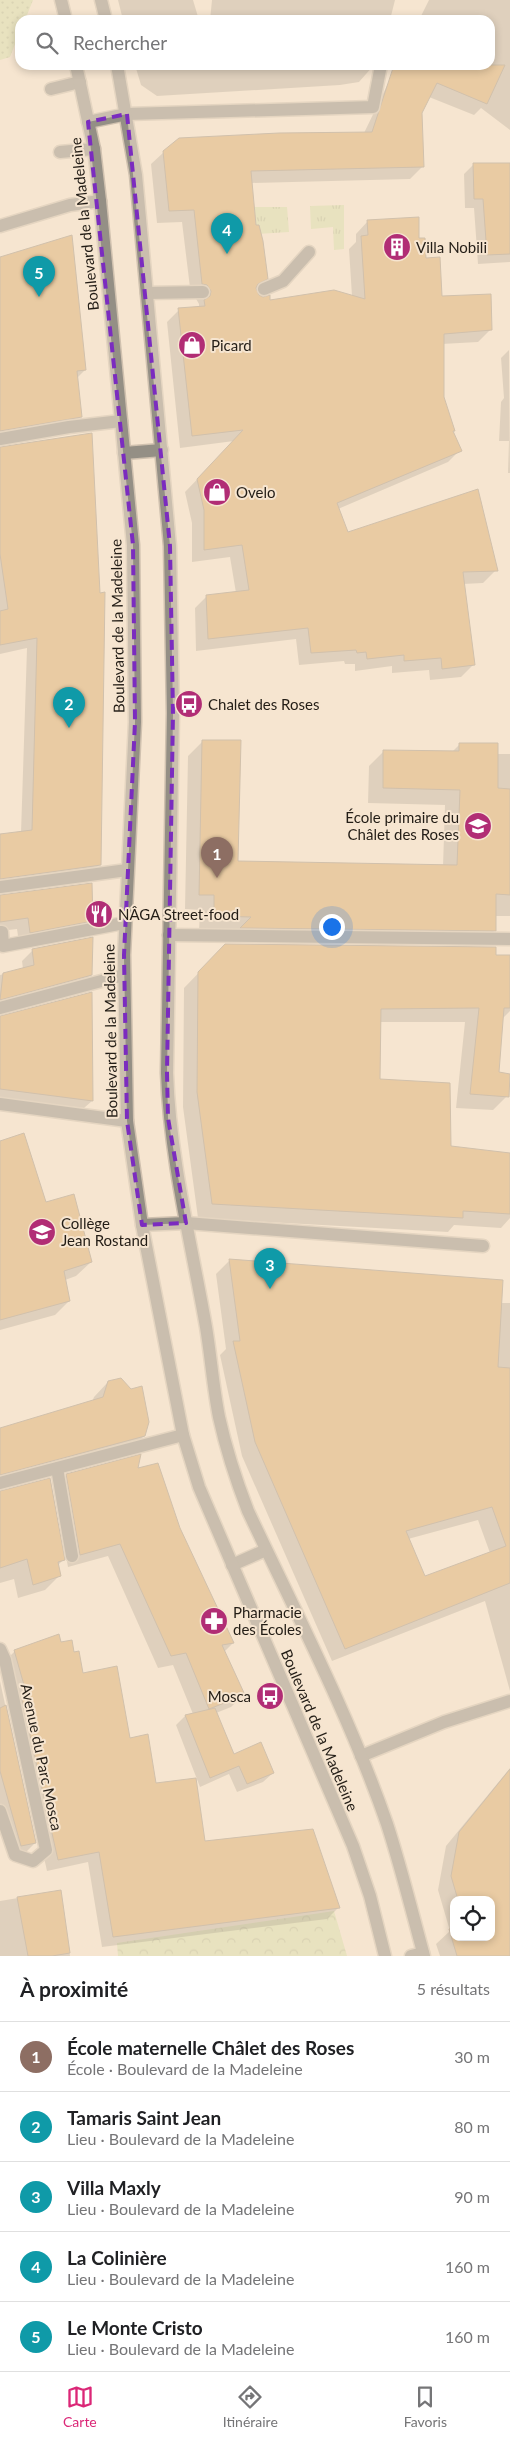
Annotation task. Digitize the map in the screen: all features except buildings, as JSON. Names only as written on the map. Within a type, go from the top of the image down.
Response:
[{"type":"street","points":[[61,0],[65,15]]},
{"type":"street","points":[[101,0],[105,15]]},
{"type":"street","name":"Boulevard de la Madeleine","points":[[77,70],[94,149],[133,545],[136,635],[135,722],[126,870],[124,974],[127,1121],[142,1224],[183,1435],[199,1487],[353,1846],[370,1896],[385,1956]]},
{"type":"street","name":"Boulevard de la Madeleine","points":[[118,70],[136,175],[170,546],[173,638],[166,1073],[168,1118],[226,1447],[248,1511],[361,1756],[390,1833],[407,1889],[419,1955]]},
{"type":"street","points":[[88,122],[127,114],[373,107],[380,70]]},
{"type":"street","points":[[51,89],[80,82]]},
{"type":"street","points":[[60,152],[94,149]]},
{"type":"street","points":[[0,226],[70,205],[100,201]]},
{"type":"street","points":[[264,289],[283,281],[309,252]]},
{"type":"street","points":[[147,293],[204,292]]},
{"type":"street","points":[[0,439],[69,427],[121,421]]},
{"type":"street","points":[[124,453],[162,450]]},
{"type":"street","points":[[0,887],[126,870]]},
{"type":"street","points":[[0,932],[2,932],[3,946],[124,923]]},
{"type":"street","points":[[169,935],[510,939]]},
{"type":"street","points":[[0,1008],[124,974]]},
{"type":"street","points":[[0,1104],[127,1121]]},
{"type":"street","points":[[142,1224],[186,1224],[483,1246]]},
{"type":"street","points":[[0,1483],[183,1435]]},
{"type":"street","points":[[57,1468],[72,1556]]},
{"type":"street","points":[[232,1565],[266,1550]]},
{"type":"street","name":"Avenue du Parc Mosca","points":[[0,1649],[5,1660],[46,1850],[33,1861],[15,1855],[0,1811]]},
{"type":"street","points":[[361,1756],[444,1722],[510,1701]]},
{"type":"highlighted area","points":[[127,114],[170,546],[173,713],[167,1073],[168,1118],[186,1223],[142,1225],[127,1121],[124,955],[135,722],[133,545],[88,122]]},
{"type":"green space","points":[[0,0],[33,0],[27,15],[15,15],[15,44],[10,57],[0,60]]},
{"type":"green space","points":[[344,205],[344,249],[334,250],[333,227],[311,229],[310,206]]},
{"type":"green space","points":[[254,207],[287,207],[289,232],[257,234]]},
{"type":"green space","points":[[334,1911],[347,1956],[118,1956],[117,1943]]},
{"type":"place","name":"Villa Nobili","points":[[397,247]]},
{"type":"place","name":"La Colinière","points":[[227,254]]},
{"type":"place","name":"Le Monte Cristo","points":[[39,297]]},
{"type":"place","name":"Picard","points":[[192,345]]},
{"type":"place","name":"Ovelo","points":[[217,492]]},
{"type":"place","name":"Chalet des Roses","points":[[189,704]]},
{"type":"place","name":"Tamaris Saint Jean","points":[[69,728]]},
{"type":"place","name":"École primaire du Châlet des Roses","points":[[478,826]]},
{"type":"place","name":"École maternelle Châlet des Roses","points":[[217,878]]},
{"type":"place","name":"NÂGA Street-food","points":[[99,914]]},
{"type":"place","name":"Collège Jean Rostand","points":[[42,1232]]},
{"type":"place","name":"Villa Maxly","points":[[270,1289]]},
{"type":"place","name":"Pharmacie des Écoles","points":[[214,1621]]},
{"type":"place","name":"Mosca","points":[[270,1696]]}]
